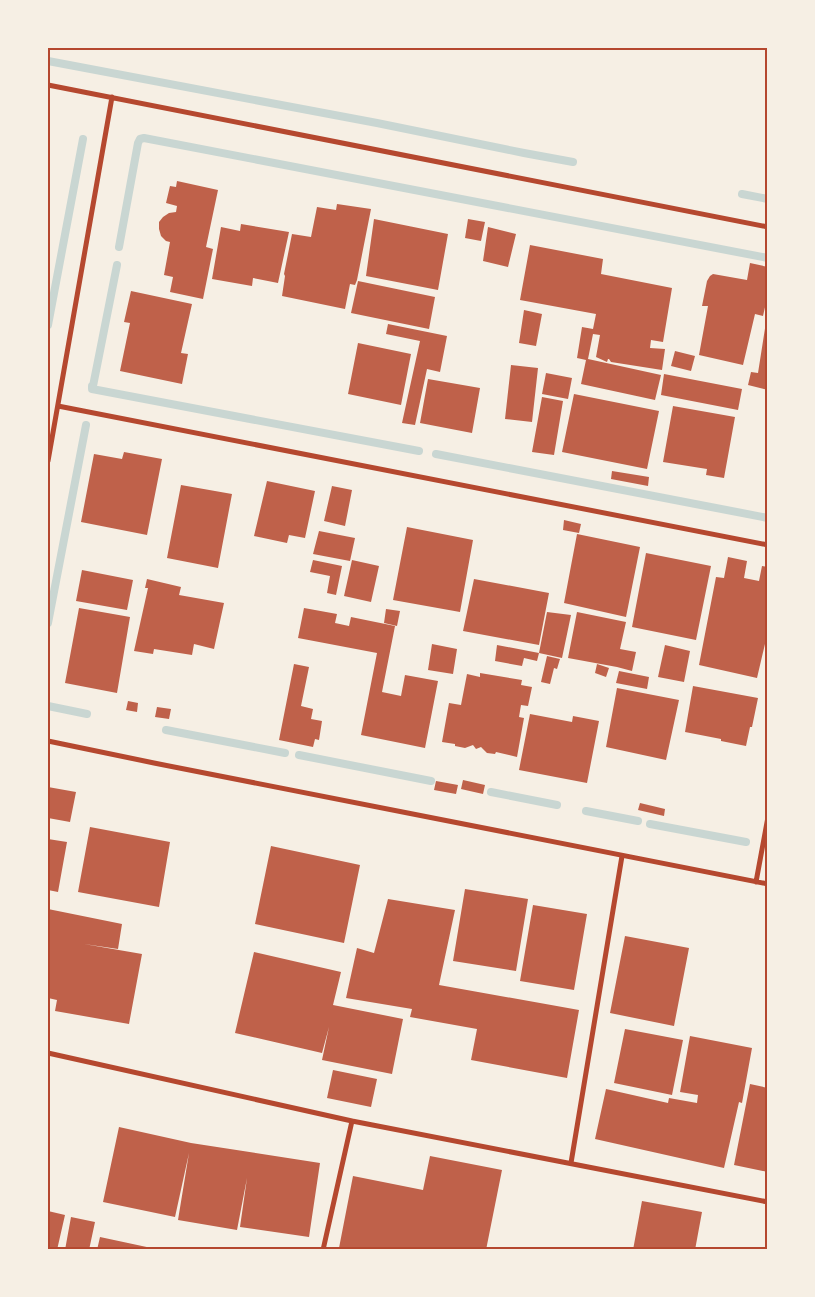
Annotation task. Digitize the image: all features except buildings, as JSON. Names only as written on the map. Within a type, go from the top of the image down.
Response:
[{"type":"street","points":[[48,85],[768,227]]},
{"type":"street","points":[[48,461],[112,97]]},
{"type":"street","points":[[58,406],[768,545]]},
{"type":"street","points":[[48,741],[768,884]]},
{"type":"street","points":[[756,882],[768,817]]},
{"type":"street","points":[[571,1163],[622,856]]},
{"type":"street","points":[[48,1054],[352,1120],[768,1202]]},
{"type":"street","points":[[323,1250],[352,1120]]},
{"type":"waterway","points":[[48,61],[573,162]]},
{"type":"waterway","points":[[119,247],[138,143],[140,139],[144,138],[768,258]]},
{"type":"waterway","points":[[48,325],[83,139]]},
{"type":"waterway","points":[[742,194],[768,199]]},
{"type":"waterway","points":[[93,386],[117,265]]},
{"type":"waterway","points":[[92,386],[92,389],[419,451]]},
{"type":"waterway","points":[[48,623],[86,425]]},
{"type":"waterway","points":[[436,454],[768,518]]},
{"type":"waterway","points":[[48,706],[87,714]]},
{"type":"waterway","points":[[166,730],[285,753]]},
{"type":"waterway","points":[[299,755],[431,781]]},
{"type":"waterway","points":[[491,792],[557,805]]},
{"type":"waterway","points":[[586,811],[638,821]]},
{"type":"waterway","points":[[650,824],[746,842]]}]
